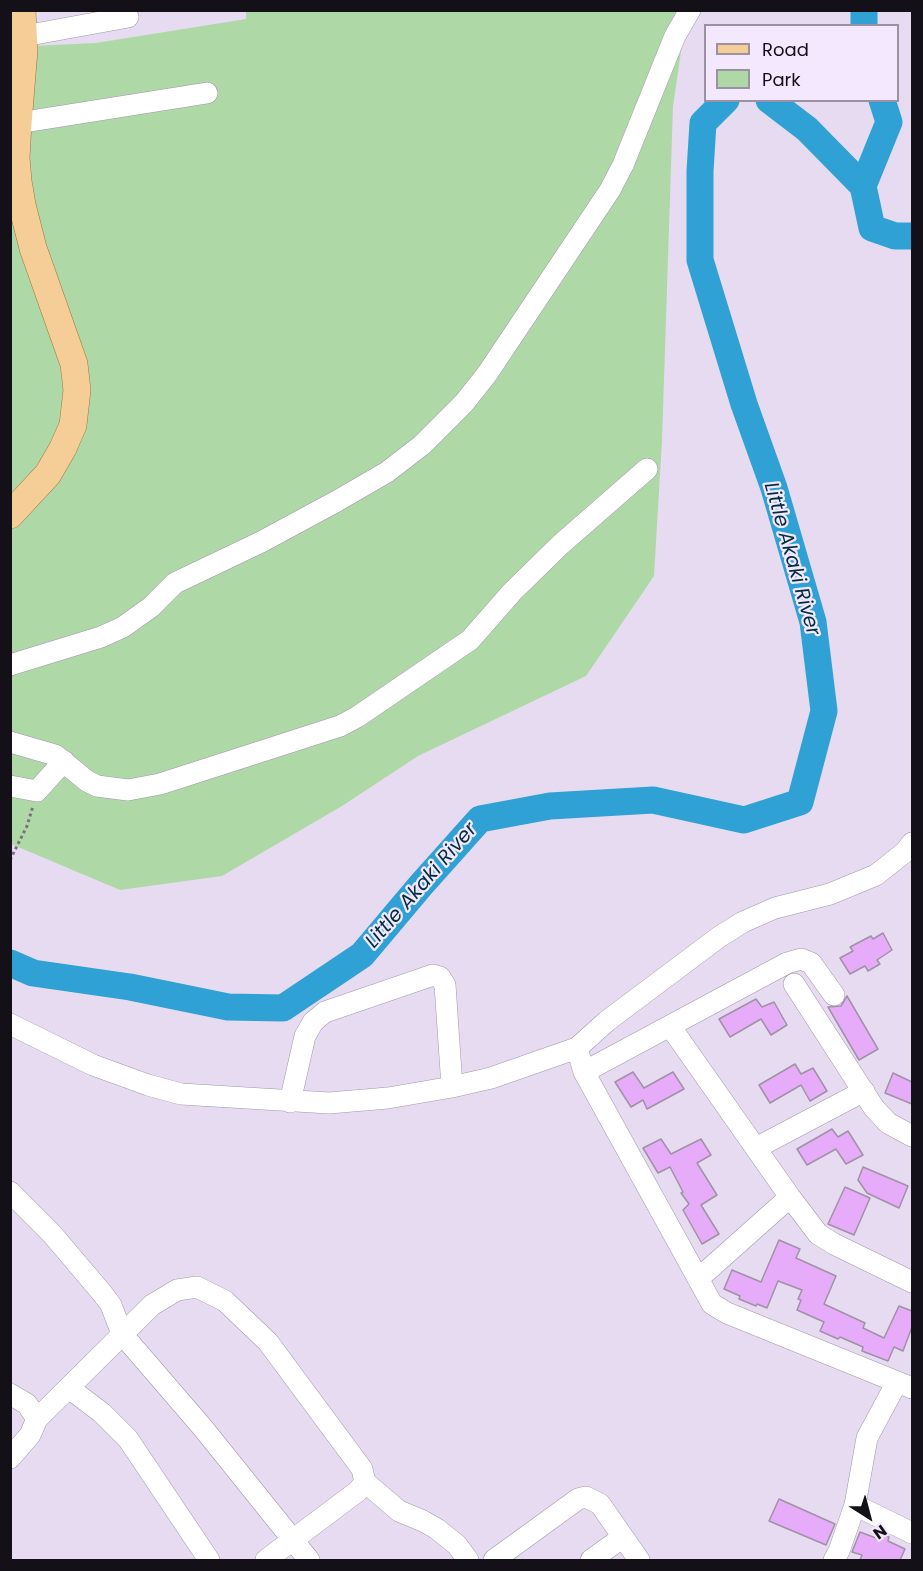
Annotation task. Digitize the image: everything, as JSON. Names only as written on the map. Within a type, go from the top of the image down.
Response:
[{"type":"main road","points":[[10,515],[48,474],[63,448],[73,425],[77,390],[74,364],[33,248],[22,205],[14,116],[17,26]]},
{"type":"main road","points":[[10,179],[19,225],[66,365],[69,387],[64,426],[54,448],[41,469],[10,504]]},
{"type":"street","points":[[10,665],[101,637],[123,627],[151,607],[175,583],[261,542],[337,501],[387,472],[422,445],[464,403],[487,374],[610,190],[623,165],[675,36],[690,10]]},
{"type":"street","points":[[17,26],[128,17]]},
{"type":"street","points":[[14,116],[207,93]]},
{"type":"street","points":[[10,742],[55,755],[96,786],[128,790],[160,784],[340,726],[357,717],[470,640],[512,592],[560,544],[647,469]]},
{"type":"street","points":[[10,786],[38,791],[64,761]]},
{"type":"street","points":[[10,1024],[93,1065],[181,1094],[329,1103],[388,1098],[452,1087],[491,1078],[577,1048],[607,1021],[735,927],[775,908],[830,894],[876,875],[905,852],[912,843]]},
{"type":"street","points":[[584,1072],[787,963],[801,959],[811,963],[834,995]]},
{"type":"street","points":[[290,1102],[305,1036],[313,1022],[324,1012],[433,975],[440,977],[445,985],[452,1087]]},
{"type":"street","points":[[794,984],[874,1108],[888,1123],[912,1136]]},
{"type":"street","points":[[670,1026],[818,1234],[912,1282]]},
{"type":"street","points":[[577,1048],[584,1072],[712,1304],[727,1313],[908,1384],[867,1438],[855,1505],[834,1560]]},
{"type":"street","points":[[756,1148],[864,1091]]},
{"type":"street","points":[[10,1192],[52,1234],[102,1293],[111,1305],[122,1334],[203,1428],[309,1560]]},
{"type":"street","points":[[698,1279],[790,1197]]},
{"type":"street","points":[[10,1458],[30,1435],[37,1419],[152,1305],[177,1290],[197,1287],[225,1301],[268,1341],[362,1469],[365,1482],[399,1511],[437,1529],[457,1545],[468,1560]]},
{"type":"street","points":[[69,1388],[102,1413],[128,1439],[209,1560]]},
{"type":"street","points":[[10,1394],[27,1404],[37,1419]]},
{"type":"street","points":[[266,1560],[358,1491],[365,1482]]},
{"type":"street","points":[[494,1560],[578,1499],[586,1497],[600,1504],[639,1560]]},
{"type":"street","points":[[855,1505],[912,1533]]},
{"type":"street","points":[[591,1560],[623,1538]]},
{"type":"path","points":[[10,860],[27,826],[38,791]]},
{"type":"green space","points":[[246,11],[687,11],[673,106],[662,440],[654,576],[586,676],[418,756],[342,806],[222,876],[120,890],[11,844],[11,47],[96,43],[246,19]]},
{"type":"building","points":[[883,933],[892,950],[877,960],[880,964],[868,971],[865,966],[850,974],[840,958],[853,951],[850,947],[871,936],[873,939]]},
{"type":"building","points":[[847,996],[878,1049],[859,1060],[828,1007],[841,1006]]},
{"type":"building","points":[[756,999],[762,1007],[774,1002],[787,1025],[771,1035],[761,1019],[730,1037],[719,1019]]},
{"type":"building","points":[[795,1064],[801,1074],[813,1068],[827,1091],[810,1101],[801,1085],[770,1103],[759,1085]]},
{"type":"building","points":[[633,1072],[644,1088],[673,1072],[684,1089],[647,1109],[643,1100],[631,1107],[615,1082]]},
{"type":"building","points":[[893,1073],[912,1082],[912,1104],[885,1093]]},
{"type":"building","points":[[832,1129],[838,1137],[848,1131],[863,1155],[846,1164],[836,1149],[807,1165],[797,1149]]},
{"type":"building","points":[[661,1139],[671,1154],[701,1139],[711,1155],[697,1163],[717,1195],[701,1205],[719,1234],[702,1244],[683,1210],[689,1204],[681,1193],[683,1192],[670,1167],[658,1173],[643,1148]]},
{"type":"building","points":[[863,1167],[908,1186],[899,1208],[867,1193],[858,1180]]},
{"type":"building","points":[[845,1187],[870,1198],[854,1235],[828,1224]]},
{"type":"building","points":[[779,1240],[800,1249],[796,1258],[836,1276],[824,1304],[865,1323],[863,1328],[884,1338],[899,1306],[912,1311],[912,1327],[903,1351],[894,1347],[888,1361],[862,1351],[863,1347],[820,1331],[824,1322],[797,1310],[802,1290],[778,1281],[767,1308],[739,1299],[740,1296],[724,1289],[732,1270],[761,1282]]},
{"type":"building","points":[[779,1499],[835,1524],[826,1545],[769,1521]]},
{"type":"building","points":[[860,1532],[876,1538],[880,1533],[889,1537],[888,1541],[905,1549],[900,1560],[860,1560],[862,1555],[852,1552]]},
{"type":"waterway","points":[[864,10],[864,24]]},
{"type":"waterway","name":"Little Akaki River","points":[[10,963],[33,973],[130,987],[228,1007],[283,1008],[362,955],[480,819],[550,806],[653,800],[744,820],[800,802],[824,711],[813,622],[774,488],[744,404],[700,260],[700,171],[703,123],[724,102]]},
{"type":"waterway","name":"Little Akaki River","points":[[772,102],[807,129],[863,186],[872,228],[895,236],[912,236]]},
{"type":"waterway","points":[[863,186],[889,122],[883,102]]}]
